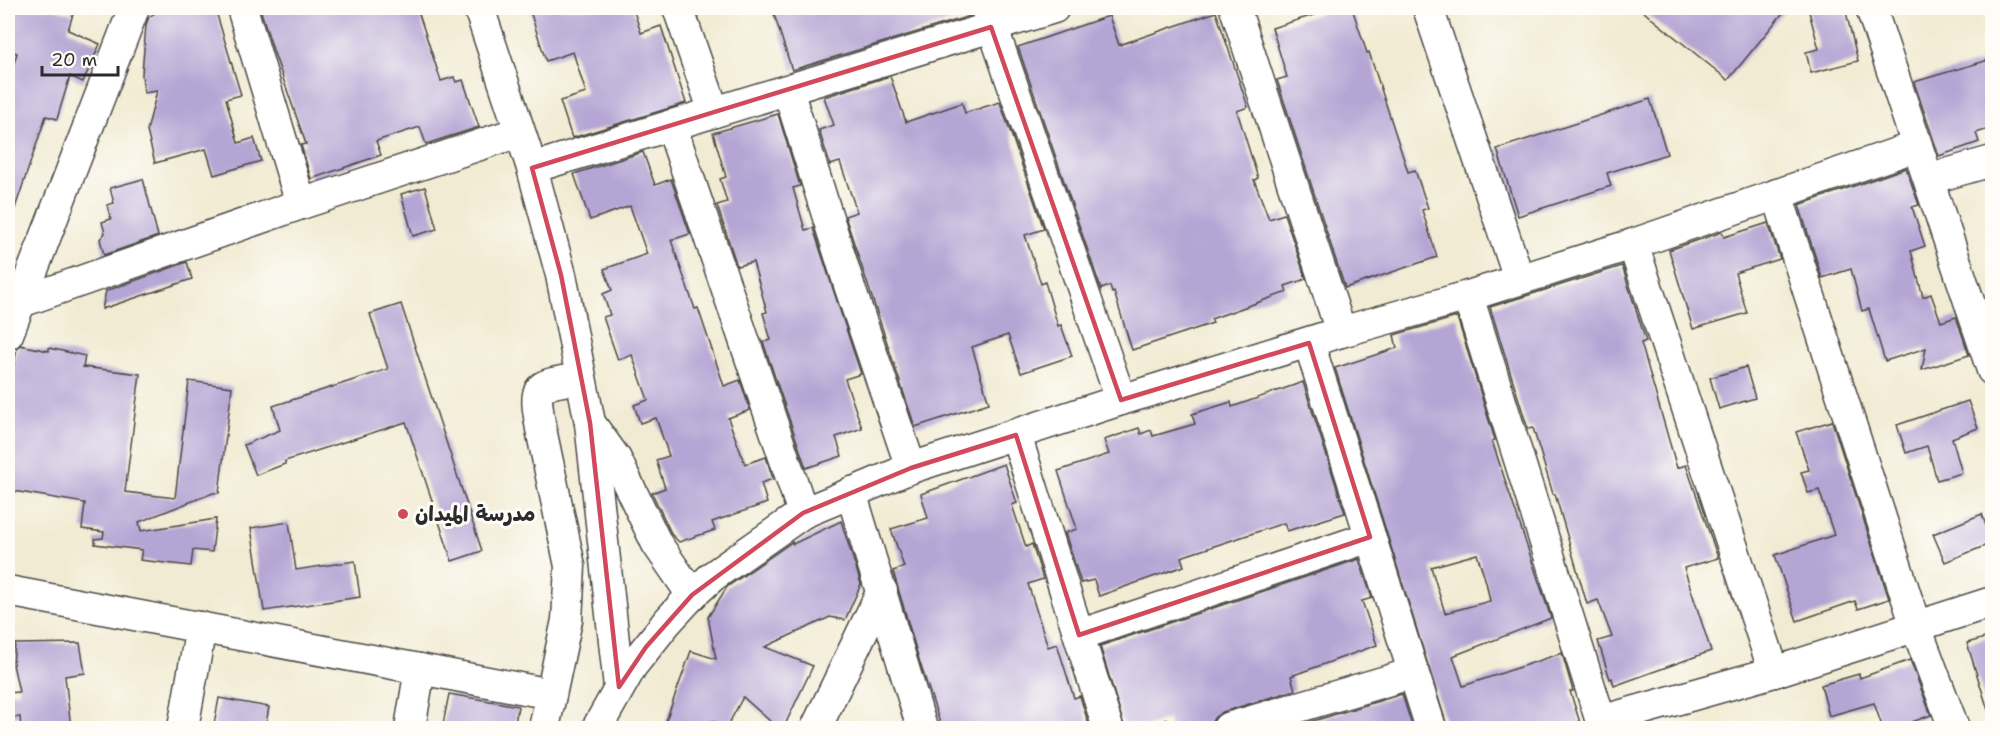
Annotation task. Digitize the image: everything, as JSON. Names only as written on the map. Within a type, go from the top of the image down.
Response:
[{"type":"street","points":[[8,334],[134,8]]},
{"type":"street","points":[[242,8],[301,204]]},
{"type":"street","points":[[479,8],[532,168],[561,275],[590,423],[619,687]]},
{"type":"street","points":[[678,8],[714,112]]},
{"type":"street","points":[[532,168],[788,90],[989,17],[1054,8]]},
{"type":"street","points":[[1235,8],[1341,332]]},
{"type":"street","points":[[1428,8],[1519,279]]},
{"type":"street","points":[[1871,8],[1992,370]]},
{"type":"street","points":[[989,17],[1121,400]]},
{"type":"street","points":[[788,90],[850,288],[911,468]]},
{"type":"street","points":[[671,125],[803,513]]},
{"type":"street","points":[[21,302],[301,204],[519,132]]},
{"type":"street","points":[[597,729],[619,687],[646,647],[692,595],[713,576],[803,513],[911,468],[1121,400],[1633,244],[1917,146]]},
{"type":"street","points":[[1929,179],[1992,160]]},
{"type":"street","points":[[1777,194],[1916,627],[1954,729]]},
{"type":"street","points":[[1633,244],[1774,672]]},
{"type":"street","points":[[1468,296],[1602,725],[1992,602]]},
{"type":"street","points":[[1309,343],[1431,729]]},
{"type":"street","points":[[544,729],[567,620],[570,566],[541,429],[537,392],[540,387],[548,384],[580,378]]},
{"type":"street","points":[[590,423],[616,459],[657,544],[692,595]]},
{"type":"street","points":[[1016,435],[1108,729]]},
{"type":"street","points":[[851,492],[922,729]]},
{"type":"street","points":[[1079,635],[1370,537]]},
{"type":"street","points":[[8,591],[551,694]]},
{"type":"street","points":[[816,729],[882,591]]},
{"type":"street","points":[[183,729],[201,627]]},
{"type":"street","points":[[410,729],[420,669]]},
{"type":"street","points":[[1228,729],[1413,673]]},
{"type":"highlighted area","points":[[991,27],[1121,400],[1309,343],[1370,537],[1079,635],[1016,435],[911,468],[803,513],[692,595],[646,647],[619,687],[590,423],[561,275],[532,168]]},
{"type":"building","points":[[8,8],[53,8],[73,14],[68,30],[100,44],[83,82],[70,76],[57,119],[46,116],[11,220],[8,219],[8,83],[17,53],[8,50]]},
{"type":"building","points":[[215,8],[241,95],[226,99],[238,143],[254,138],[261,161],[214,175],[206,149],[155,163],[147,131],[157,91],[144,93],[142,74],[146,25],[149,17],[161,9]]},
{"type":"building","points":[[260,8],[417,8],[441,81],[454,77],[456,82],[463,80],[479,127],[426,144],[420,127],[376,141],[381,155],[311,179],[301,145],[306,144]]},
{"type":"building","points":[[529,8],[633,8],[641,33],[661,26],[686,103],[572,138],[560,101],[586,93],[573,52],[546,61]]},
{"type":"building","points":[[772,8],[969,8],[970,16],[792,70]]},
{"type":"building","points":[[1336,8],[1352,8],[1367,53],[1369,52],[1408,172],[1415,170],[1428,208],[1422,210],[1437,257],[1345,288],[1277,80],[1287,77],[1272,28]]},
{"type":"building","points":[[1639,8],[1787,8],[1728,80]]},
{"type":"building","points":[[1808,8],[1845,8],[1858,61],[1811,73],[1806,52],[1819,49]]},
{"type":"building","points":[[1216,12],[1248,107],[1237,111],[1258,178],[1254,180],[1269,219],[1284,214],[1306,279],[1285,286],[1287,292],[1211,319],[1213,323],[1132,350],[1114,292],[1112,293],[1110,286],[1101,289],[1018,47],[1109,16],[1119,45]]},
{"type":"building","points":[[1992,59],[1992,128],[1976,133],[1979,142],[1939,156],[1914,82]]},
{"type":"building","points":[[890,76],[906,122],[962,103],[965,113],[1000,102],[1044,229],[1025,235],[1041,284],[1045,282],[1058,326],[1061,325],[1072,356],[1021,373],[1008,335],[972,347],[989,403],[915,427],[845,216],[857,212],[840,162],[830,165],[819,130],[834,125],[824,97]]},
{"type":"building","points":[[1650,99],[1667,154],[1607,173],[1611,186],[1518,216],[1497,149]]},
{"type":"building","points":[[778,114],[800,186],[793,188],[805,230],[813,228],[861,374],[845,379],[862,428],[836,437],[842,456],[806,468],[763,342],[771,340],[763,313],[767,312],[753,262],[737,266],[717,205],[727,202],[720,179],[726,177],[713,133]]},
{"type":"building","points":[[643,152],[655,185],[671,179],[690,234],[671,240],[695,309],[698,308],[724,386],[740,380],[750,410],[728,418],[745,464],[766,457],[773,479],[761,483],[767,503],[712,522],[715,530],[679,542],[672,535],[652,493],[665,488],[656,460],[669,456],[656,418],[640,423],[634,405],[648,400],[632,355],[618,360],[603,317],[610,315],[603,294],[612,290],[604,269],[647,254],[630,206],[590,220],[574,174]]},
{"type":"building","points":[[1906,168],[1919,205],[1912,207],[1925,246],[1911,251],[1923,297],[1931,294],[1941,322],[1956,317],[1969,355],[1922,370],[1926,348],[1885,361],[1869,309],[1862,311],[1851,269],[1822,278],[1799,205]]},
{"type":"building","points":[[143,179],[158,236],[104,255],[100,239],[105,233],[102,222],[111,219],[107,205],[114,203],[110,188]]},
{"type":"building","points":[[425,187],[437,229],[413,236],[401,194]]},
{"type":"building","points":[[1768,223],[1780,259],[1735,273],[1747,313],[1693,329],[1669,250],[1722,232],[1724,237]]},
{"type":"building","points":[[187,262],[192,279],[102,309],[106,291]]},
{"type":"building","points":[[1622,266],[1646,341],[1641,343],[1677,468],[1686,465],[1718,558],[1684,568],[1711,651],[1614,686],[1598,641],[1612,637],[1598,600],[1587,604],[1555,494],[1553,494],[1533,428],[1528,429],[1490,307]]},
{"type":"building","points":[[401,304],[482,551],[452,561],[406,422],[285,461],[285,464],[256,475],[244,445],[280,430],[273,406],[388,369],[370,314]]},
{"type":"building","points":[[1457,317],[1495,440],[1492,441],[1551,618],[1453,656],[1463,686],[1562,653],[1573,691],[1570,691],[1582,729],[1448,729],[1335,368],[1397,348],[1394,335]],"holes":[[[1477,554],[1490,601],[1445,613],[1431,567]]]},
{"type":"building","points":[[20,345],[49,351],[49,348],[85,356],[83,367],[140,374],[125,492],[175,498],[189,381],[232,387],[219,493],[213,493],[139,522],[141,531],[216,519],[212,552],[193,550],[191,566],[140,560],[142,550],[95,544],[95,539],[103,538],[104,532],[82,529],[85,503],[8,490],[8,396],[17,348]]},
{"type":"building","points":[[1746,367],[1755,398],[1719,409],[1710,378]]},
{"type":"building","points":[[1303,382],[1345,513],[1287,531],[1284,523],[1181,557],[1184,566],[1099,596],[1094,580],[1081,583],[1065,533],[1077,529],[1058,471],[1109,454],[1104,440],[1139,428],[1141,434],[1151,430],[1153,436],[1195,424],[1192,414],[1231,402],[1232,407]]},
{"type":"building","points":[[1968,401],[1978,428],[1952,438],[1962,473],[1937,480],[1927,446],[1906,453],[1897,425]]},
{"type":"building","points":[[1832,421],[1889,599],[1858,609],[1855,601],[1797,621],[1775,555],[1834,535],[1819,490],[1808,493],[1801,472],[1809,470],[1796,432]]},
{"type":"building","points":[[1004,464],[1017,503],[1012,505],[1026,547],[1032,544],[1043,579],[1028,584],[1048,647],[1057,644],[1074,698],[1080,696],[1090,729],[942,729],[920,663],[893,571],[904,567],[891,529],[928,518],[921,494]]},
{"type":"building","points":[[1982,514],[1992,543],[1945,562],[1933,534]]},
{"type":"building","points":[[841,521],[861,584],[845,620],[830,617],[765,647],[813,666],[783,729],[779,729],[743,697],[727,727],[711,721],[709,729],[663,729],[691,651],[716,659],[708,617],[727,587],[792,542],[793,544]]},
{"type":"building","points":[[289,522],[296,570],[355,561],[360,597],[264,611],[251,528]]},
{"type":"building","points":[[1359,559],[1372,598],[1362,601],[1377,645],[1291,676],[1295,690],[1223,712],[1215,717],[1211,723],[1211,729],[1170,729],[1168,719],[1142,729],[1125,729],[1100,646]]},
{"type":"building","points":[[1992,636],[1992,709],[1988,710],[1967,643]]},
{"type":"building","points":[[80,643],[85,673],[65,676],[71,729],[21,729],[20,717],[8,717],[8,693],[19,692],[13,664],[15,644]]},
{"type":"building","points":[[1910,660],[1931,715],[1893,729],[1883,729],[1874,703],[1829,716],[1821,685],[1859,674],[1860,678]]},
{"type":"building","points":[[449,694],[518,706],[514,729],[442,729]]},
{"type":"building","points":[[1402,694],[1413,729],[1287,729]]},
{"type":"building","points":[[219,698],[269,707],[265,729],[213,729]]},
{"type":"place","name":"مدرسة الميدان","points":[[403,514]]}]
